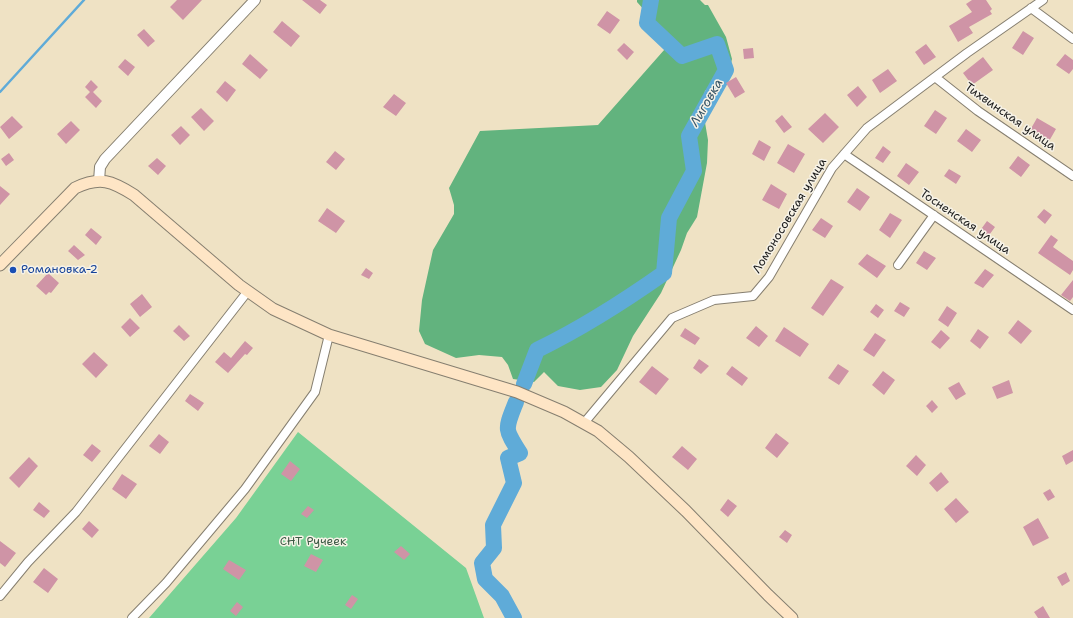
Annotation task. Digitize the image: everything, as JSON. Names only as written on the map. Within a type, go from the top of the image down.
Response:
[{"type":"main road","points":[[0,265],[75,188],[88,182],[99,181],[116,183],[134,195],[248,291],[273,309],[329,335],[517,392],[564,412],[598,431],[629,457],[792,618]]},
{"type":"street","points":[[99,181],[100,167],[105,159],[255,0]]},
{"type":"street","name":"Ломоносовская улица","points":[[584,423],[672,318],[714,300],[753,296],[769,277],[832,168],[867,128],[935,77],[1043,0]]},
{"type":"street","points":[[1031,8],[1073,40]]},
{"type":"street","name":"Тихвинская улица","points":[[935,77],[978,111],[1073,176]]},
{"type":"street","name":"Тосненская улица","points":[[844,154],[1073,310]]},
{"type":"street","points":[[898,265],[934,215]]},
{"type":"street","points":[[0,596],[28,562],[76,512],[248,291]]},
{"type":"street","points":[[132,618],[166,583],[245,489],[315,392],[329,335]]},
{"type":"green space","points":[[637,0],[700,0],[705,5],[708,5],[726,37],[732,59],[731,63],[705,91],[702,105],[708,140],[707,163],[697,217],[687,233],[681,250],[661,293],[633,336],[617,370],[601,387],[580,390],[558,386],[544,372],[534,382],[513,379],[508,365],[502,357],[479,355],[456,358],[425,344],[419,331],[422,300],[433,250],[454,214],[454,205],[449,188],[480,131],[598,125],[672,41],[637,2]]},
{"type":"green space","name":"СНТ Ручеек","points":[[298,432],[466,568],[484,618],[149,618],[236,518]]},
{"type":"building","points":[[177,0],[202,0],[183,20],[170,7]]},
{"type":"building","points":[[302,0],[320,0],[327,5],[320,14]]},
{"type":"building","points":[[972,0],[986,0],[992,9],[990,11],[992,14],[969,27],[973,33],[958,42],[949,26],[972,12],[966,4]]},
{"type":"building","points":[[607,11],[620,20],[610,34],[597,25]]},
{"type":"building","points":[[282,21],[300,36],[291,47],[273,32]]},
{"type":"building","points":[[144,29],[155,41],[148,47],[137,35]]},
{"type":"building","points":[[1023,31],[1034,38],[1023,55],[1012,48]]},
{"type":"building","points":[[624,43],[634,52],[627,60],[617,50]]},
{"type":"building","points":[[926,44],[936,57],[924,65],[915,52]]},
{"type":"building","points":[[753,48],[754,58],[744,59],[743,49]]},
{"type":"building","points":[[250,54],[268,70],[260,79],[242,64]]},
{"type":"building","points":[[1065,54],[1073,60],[1073,69],[1069,74],[1056,65]]},
{"type":"building","points":[[983,57],[993,70],[972,85],[963,73]]},
{"type":"building","points":[[125,59],[135,67],[128,76],[118,67]]},
{"type":"building","points":[[888,69],[897,81],[880,93],[872,80]]},
{"type":"building","points":[[736,77],[745,92],[735,98],[726,83]]},
{"type":"building","points":[[91,80],[98,87],[93,92],[102,101],[96,108],[85,97],[90,92],[85,87]]},
{"type":"building","points":[[225,81],[236,90],[227,102],[216,92]]},
{"type":"building","points":[[858,86],[867,97],[857,107],[847,95]]},
{"type":"building","points":[[394,94],[406,103],[396,116],[383,107]]},
{"type":"building","points":[[201,108],[214,121],[204,131],[191,117]]},
{"type":"building","points":[[935,110],[947,118],[936,134],[924,126]]},
{"type":"building","points":[[825,113],[839,127],[823,143],[808,129]]},
{"type":"building","points":[[782,115],[792,127],[784,133],[775,121]]},
{"type":"building","points":[[12,116],[23,127],[9,139],[0,127]]},
{"type":"building","points":[[1037,118],[1056,129],[1048,143],[1029,132]]},
{"type":"building","points":[[71,121],[80,130],[66,144],[57,134]]},
{"type":"building","points":[[181,126],[190,135],[180,145],[171,135]]},
{"type":"building","points":[[966,129],[981,140],[972,152],[957,141]]},
{"type":"building","points":[[759,140],[771,147],[764,161],[752,154]]},
{"type":"building","points":[[788,144],[805,154],[794,173],[777,163]]},
{"type":"building","points":[[883,146],[891,152],[883,163],[875,158]]},
{"type":"building","points":[[335,151],[345,159],[336,170],[326,162]]},
{"type":"building","points":[[9,153],[14,160],[6,166],[1,159]]},
{"type":"building","points":[[1018,156],[1030,165],[1021,177],[1009,168]]},
{"type":"building","points":[[157,158],[166,166],[158,175],[148,166]]},
{"type":"building","points":[[906,163],[919,172],[909,185],[897,176]]},
{"type":"building","points":[[949,169],[961,176],[956,184],[944,176]]},
{"type":"building","points":[[771,184],[787,194],[779,209],[762,200]]},
{"type":"building","points":[[0,186],[10,194],[0,205]]},
{"type":"building","points":[[857,188],[870,197],[860,211],[847,202]]},
{"type":"building","points":[[327,208],[345,221],[336,233],[318,221]]},
{"type":"building","points":[[1044,209],[1052,215],[1045,224],[1037,217]]},
{"type":"building","points":[[890,213],[902,220],[890,238],[879,230]]},
{"type":"building","points":[[821,218],[833,226],[825,238],[812,230]]},
{"type":"building","points":[[987,221],[995,227],[987,238],[979,232]]},
{"type":"building","points":[[91,228],[102,237],[96,245],[85,235]]},
{"type":"building","points":[[1051,235],[1058,240],[1053,247],[1073,261],[1073,270],[1070,275],[1038,253]]},
{"type":"building","points":[[74,245],[85,255],[78,260],[68,251]]},
{"type":"building","points":[[924,251],[936,258],[927,270],[916,263]]},
{"type":"building","points":[[867,254],[886,266],[877,278],[858,264]]},
{"type":"building","points":[[366,268],[373,273],[369,279],[361,275]]},
{"type":"building","points":[[985,269],[994,275],[983,288],[974,283]]},
{"type":"building","points":[[48,273],[59,283],[51,293],[49,292],[46,295],[36,286]]},
{"type":"building","points":[[831,279],[844,287],[823,316],[811,308]]},
{"type":"building","points":[[1073,280],[1073,297],[1070,301],[1061,295]]},
{"type":"building","points":[[142,294],[152,307],[140,317],[130,304]]},
{"type":"building","points":[[900,302],[910,308],[904,317],[894,311]]},
{"type":"building","points":[[876,304],[884,310],[878,318],[870,312]]},
{"type":"building","points":[[947,306],[957,313],[948,327],[938,320]]},
{"type":"building","points":[[130,318],[140,328],[130,337],[121,327]]},
{"type":"building","points":[[1018,320],[1032,331],[1021,344],[1008,333]]},
{"type":"building","points":[[179,325],[190,336],[184,341],[173,331]]},
{"type":"building","points":[[756,326],[768,336],[759,347],[746,338]]},
{"type":"building","points":[[784,327],[809,344],[800,357],[775,341]]},
{"type":"building","points":[[685,328],[700,338],[695,345],[680,336]]},
{"type":"building","points":[[978,329],[989,337],[980,349],[970,341]]},
{"type":"building","points":[[941,330],[950,338],[940,349],[931,342]]},
{"type":"building","points":[[875,333],[886,340],[874,357],[863,350]]},
{"type":"building","points":[[245,341],[253,348],[247,355],[245,354],[228,373],[215,362],[224,352],[231,358]]},
{"type":"building","points":[[94,352],[108,365],[96,378],[82,364]]},
{"type":"building","points":[[699,359],[709,366],[701,374],[693,368]]},
{"type":"building","points":[[838,364],[849,371],[839,385],[828,378]]},
{"type":"building","points":[[652,366],[669,379],[656,395],[639,382]]},
{"type":"building","points":[[732,366],[748,378],[742,386],[726,374]]},
{"type":"building","points":[[883,371],[895,380],[884,395],[872,385]]},
{"type":"building","points":[[1009,380],[1013,393],[997,399],[992,387]]},
{"type":"building","points":[[959,382],[966,394],[956,400],[948,388]]},
{"type":"building","points":[[190,394],[204,403],[198,411],[185,401]]},
{"type":"building","points":[[932,400],[938,407],[932,413],[926,406]]},
{"type":"building","points":[[776,433],[789,443],[777,458],[765,448]]},
{"type":"building","points":[[159,434],[169,442],[160,454],[149,446]]},
{"type":"building","points":[[92,444],[101,451],[92,462],[83,455]]},
{"type":"building","points":[[682,446],[697,459],[688,470],[672,457]]},
{"type":"building","points":[[1073,450],[1073,461],[1066,465],[1062,456]]},
{"type":"building","points":[[916,455],[926,465],[917,476],[906,466]]},
{"type":"building","points":[[29,457],[38,466],[19,488],[9,478]]},
{"type":"building","points":[[290,461],[300,469],[291,481],[281,474]]},
{"type":"building","points":[[941,472],[949,482],[937,492],[929,483]]},
{"type":"building","points":[[122,474],[137,484],[126,499],[112,489]]},
{"type":"building","points":[[1050,489],[1055,497],[1048,501],[1043,493]]},
{"type":"building","points":[[956,498],[969,512],[956,523],[944,509]]},
{"type":"building","points":[[728,499],[737,506],[728,517],[720,510]]},
{"type":"building","points":[[39,502],[50,511],[44,518],[33,510]]},
{"type":"building","points":[[308,506],[314,510],[307,518],[301,514]]},
{"type":"building","points":[[1038,518],[1049,538],[1033,546],[1023,527]]},
{"type":"building","points":[[89,521],[99,530],[92,538],[82,529]]},
{"type":"building","points":[[785,530],[792,535],[787,543],[779,537]]},
{"type":"building","points":[[0,541],[16,553],[5,567],[0,563]]},
{"type":"building","points":[[401,546],[410,554],[404,560],[394,552]]},
{"type":"building","points":[[311,554],[323,560],[316,572],[304,566]]},
{"type":"building","points":[[229,560],[246,570],[239,580],[223,569]]},
{"type":"building","points":[[44,568],[58,579],[48,593],[33,582]]},
{"type":"building","points":[[1066,572],[1070,581],[1062,586],[1057,577]]},
{"type":"building","points":[[352,595],[358,599],[351,609],[345,605]]},
{"type":"building","points":[[237,602],[243,607],[236,616],[230,611]]},
{"type":"building","points":[[1043,606],[1050,618],[1038,618],[1034,612]]},
{"type":"waterway","points":[[0,92],[84,0]]},
{"type":"waterway","name":"Лиговка","points":[[524,384],[537,350],[602,314],[664,273],[669,218],[694,171],[689,136],[726,70],[717,44],[682,56],[647,23],[651,0]]},
{"type":"waterway","name":"Лиговка","points":[[514,618],[502,596],[485,579],[482,563],[494,548],[493,525],[514,483],[508,458],[520,453],[511,438],[508,424],[516,402]]},
{"type":"place","name":"Романовка-2","points":[[13,270]]}]
